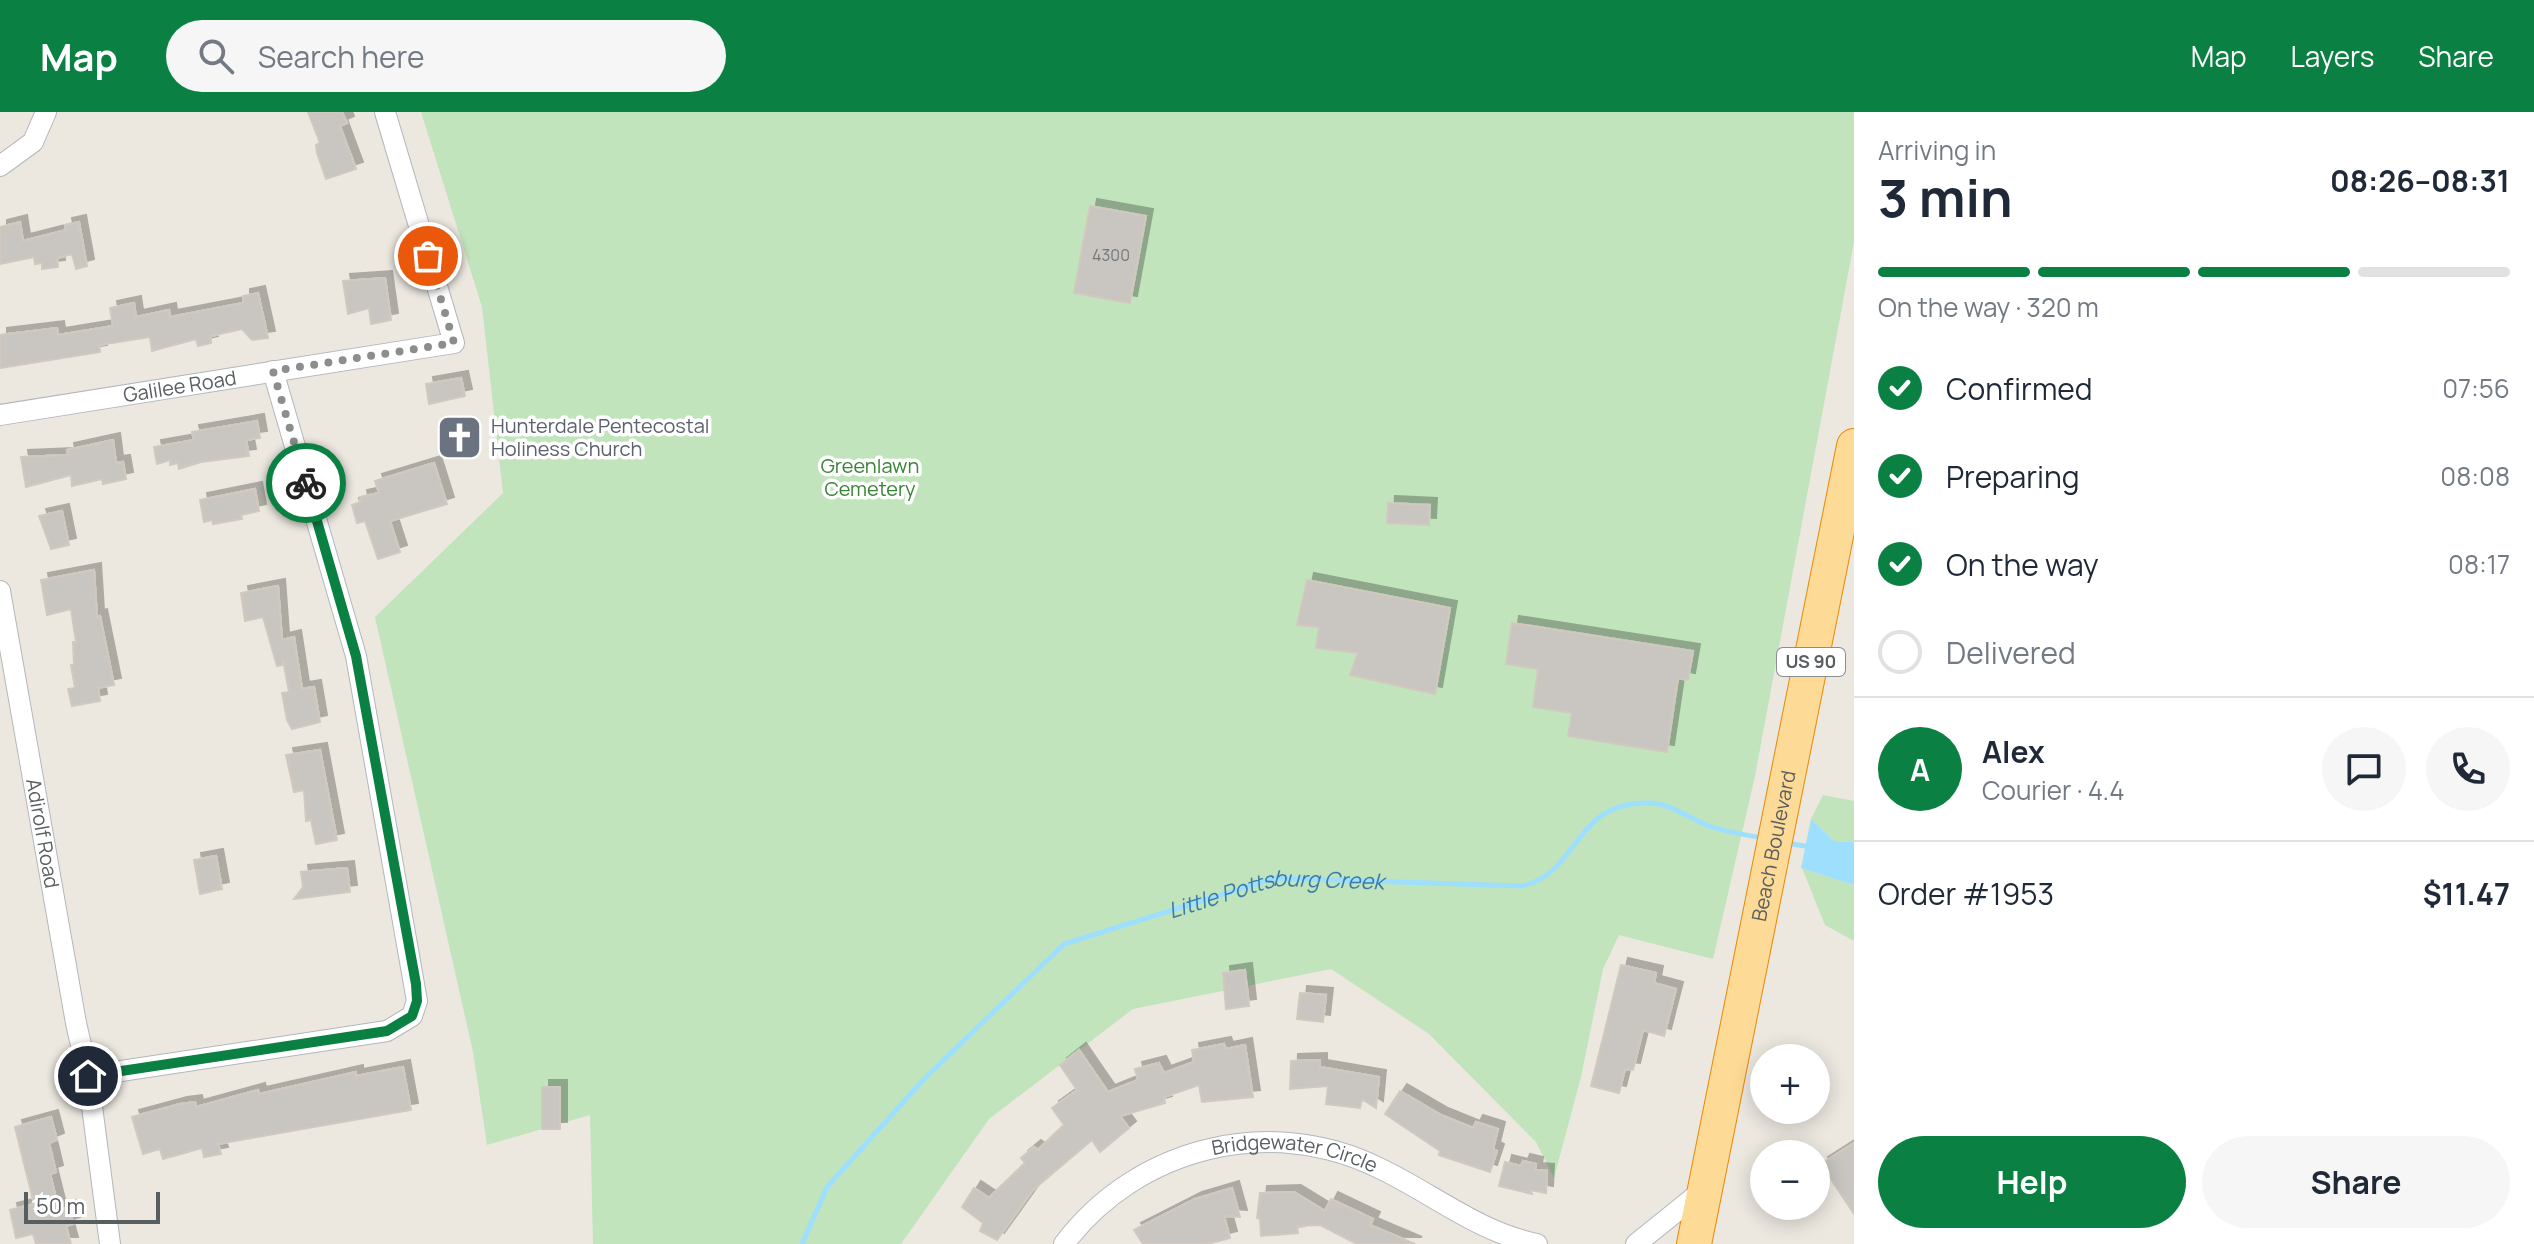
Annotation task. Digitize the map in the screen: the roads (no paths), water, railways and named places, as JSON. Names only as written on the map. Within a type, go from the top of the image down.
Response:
[{"type":"highway","name":"Beach Boulevard","points":[[1694,1244],[1782,807],[1847,518],[1854,446]]},
{"type":"street","points":[[0,166],[33,142],[46,112]]},
{"type":"street","name":"Galilee Road","points":[[0,415],[454,343],[385,112]]},
{"type":"street","points":[[88,1076],[387,1031],[412,1016],[417,1001],[356,656],[273,371]]},
{"type":"street","name":"Adirolf Road","points":[[0,591],[88,1076],[110,1244]]},
{"type":"street","name":"Bridgewater Circle","points":[[1064,1244],[1104,1200],[1166,1163],[1201,1150],[1276,1140],[1309,1143],[1349,1155],[1379,1167],[1489,1229],[1537,1244]]},
{"type":"street","points":[[1636,1244],[1706,1187]]},
{"type":"water","points":[[1811,819],[1834,841],[1854,842],[1854,885],[1801,868]]},
{"type":"waterway","name":"Little Pottsburg Creek","points":[[802,1244],[827,1187],[924,1079],[1064,944],[1275,878],[1522,886],[1541,879],[1556,867],[1591,825],[1606,813],[1625,805],[1659,804],[1715,828],[1764,838]]},
{"type":"waterway","name":"Little Pottsburg Creek","points":[[1785,843],[1805,846]]},
{"type":"place","name":"Hunterdale Pentecostal Holiness Church","points":[[460,437]]},
{"type":"park label","name":"Greenlawn Cemetery","points":[[870,478]]}]
